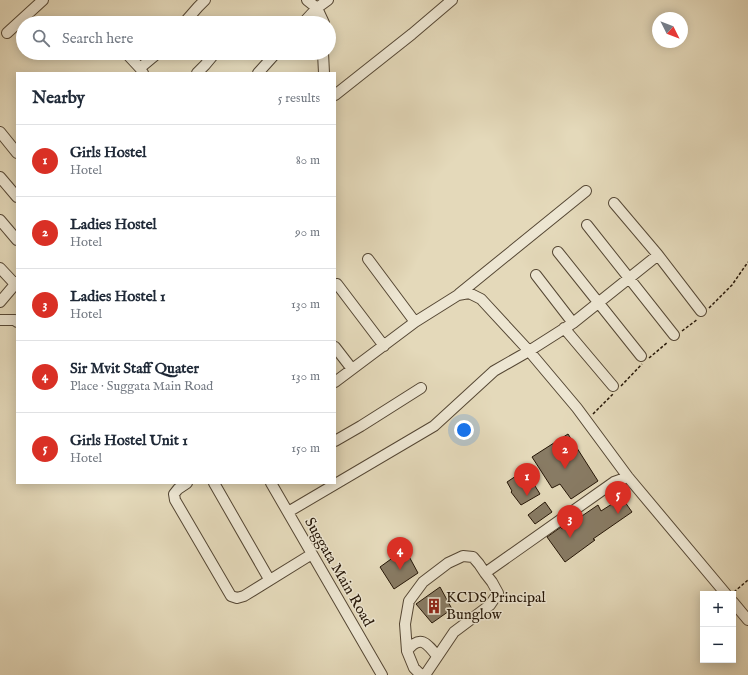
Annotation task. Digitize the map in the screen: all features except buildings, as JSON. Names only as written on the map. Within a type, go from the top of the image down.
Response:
[{"type":"street","points":[[25,16],[42,0]]},
{"type":"street","points":[[190,16],[206,0]]},
{"type":"street","points":[[307,0],[317,8],[321,16]]},
{"type":"street","points":[[310,16],[328,0]]},
{"type":"street","points":[[336,94],[452,0]]},
{"type":"street","points":[[7,33],[16,25]]},
{"type":"street","points":[[132,60],[141,71],[151,60]]},
{"type":"street","points":[[198,72],[209,60]]},
{"type":"street","points":[[259,72],[270,60]]},
{"type":"street","points":[[323,60],[324,72]]},
{"type":"street","points":[[0,132],[16,152]]},
{"type":"street","points":[[0,176],[16,196]]},
{"type":"street","points":[[336,381],[416,322],[458,295],[586,191]]},
{"type":"street","points":[[614,203],[658,255],[701,311]]},
{"type":"street","points":[[0,220],[16,239]]},
{"type":"street","points":[[586,225],[674,335]]},
{"type":"street","points":[[558,252],[641,356]]},
{"type":"street","points":[[336,484],[434,426],[494,371],[573,323],[658,255]]},
{"type":"street","points":[[368,259],[416,322]]},
{"type":"street","points":[[0,268],[16,283],[0,302]]},
{"type":"street","points":[[536,275],[573,323]]},
{"type":"street","points":[[337,284],[384,346]]},
{"type":"street","points":[[458,295],[469,293],[481,299],[529,351],[577,408],[628,477],[723,591]]},
{"type":"street","points":[[0,320],[16,321]]},
{"type":"street","points":[[564,328],[613,386]]},
{"type":"street","points":[[336,348],[352,369]]},
{"type":"street","points":[[336,440],[421,388]]},
{"type":"street","points":[[485,573],[614,482],[628,477]]},
{"type":"street","points":[[186,484],[174,494],[175,500],[231,596],[237,598],[244,596],[269,579],[312,554]]},
{"type":"street","points":[[215,484],[269,579]]},
{"type":"street","points":[[288,512],[336,484]]},
{"type":"street","name":"Suggata Main Road","points":[[275,485],[288,512],[382,675]]},
{"type":"street","points":[[421,675],[414,668],[407,651],[405,624],[409,601],[423,582],[448,564],[463,556],[473,556],[498,593],[490,605],[454,632],[425,675]]},
{"type":"street","points":[[736,606],[748,620]]},
{"type":"street","points":[[407,651],[413,644],[419,641],[428,644],[437,656]]},
{"type":"path","points":[[735,591],[748,580]]},
{"type":"place","name":"Ladies Hostel","points":[[565,469]]},
{"type":"place","name":"Girls Hostel","points":[[527,496]]},
{"type":"place","name":"Girls Hostel Unit 1","points":[[618,514]]},
{"type":"place","name":"Ladies Hostel 1","points":[[570,538]]},
{"type":"place","name":"Sir Mvit Staff Quater","points":[[400,570]]},
{"type":"place","name":"KCDS Principal Bunglow","points":[[434,606]]}]
